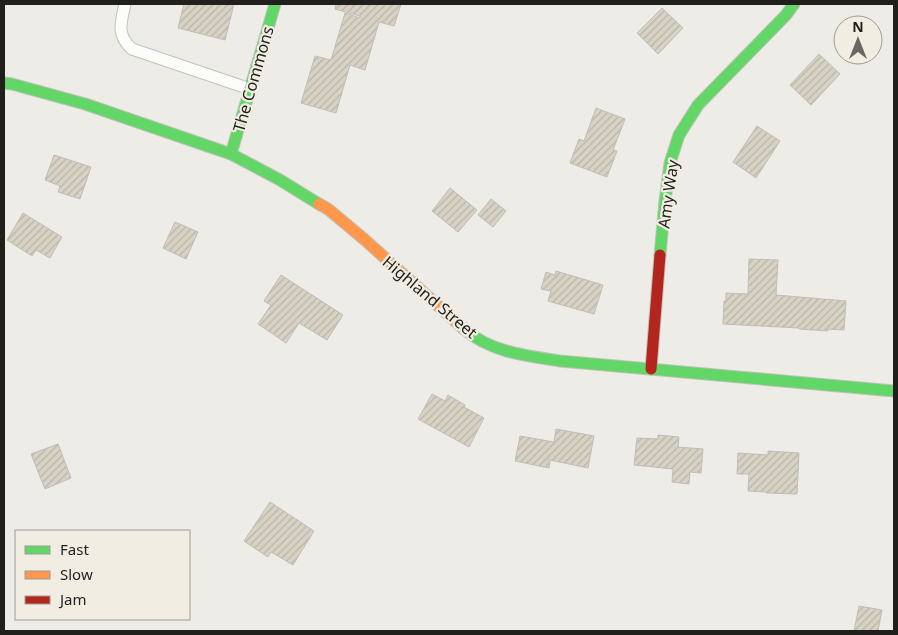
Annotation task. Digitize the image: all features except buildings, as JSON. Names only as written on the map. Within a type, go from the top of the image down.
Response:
[{"type":"street","name":"The Commons","points":[[231,154],[275,4]]},
{"type":"street","name":"Amy Way","points":[[651,369],[665,201],[670,163],[679,135],[698,105],[786,15],[794,4]]},
{"type":"street","name":"Highland Street","points":[[4,82],[85,104],[231,154],[280,180],[328,209],[471,335],[496,348],[560,361],[894,391]]},
{"type":"lane","points":[[125,4],[120,32],[124,42],[132,49],[250,89]]},
{"type":"traffic: fast","points":[[231,154],[275,4]]},
{"type":"traffic: fast","points":[[660,255],[670,163],[679,135],[698,105],[786,15],[794,4]]},
{"type":"traffic: fast","points":[[4,83],[85,104],[231,154],[280,180],[319,204]]},
{"type":"traffic: fast","points":[[464,329],[474,337],[497,348],[522,355],[560,361],[894,391]]},
{"type":"traffic: slow","points":[[319,204],[328,209],[365,240],[464,329]]},
{"type":"traffic: jam","points":[[651,369],[660,255]]}]
